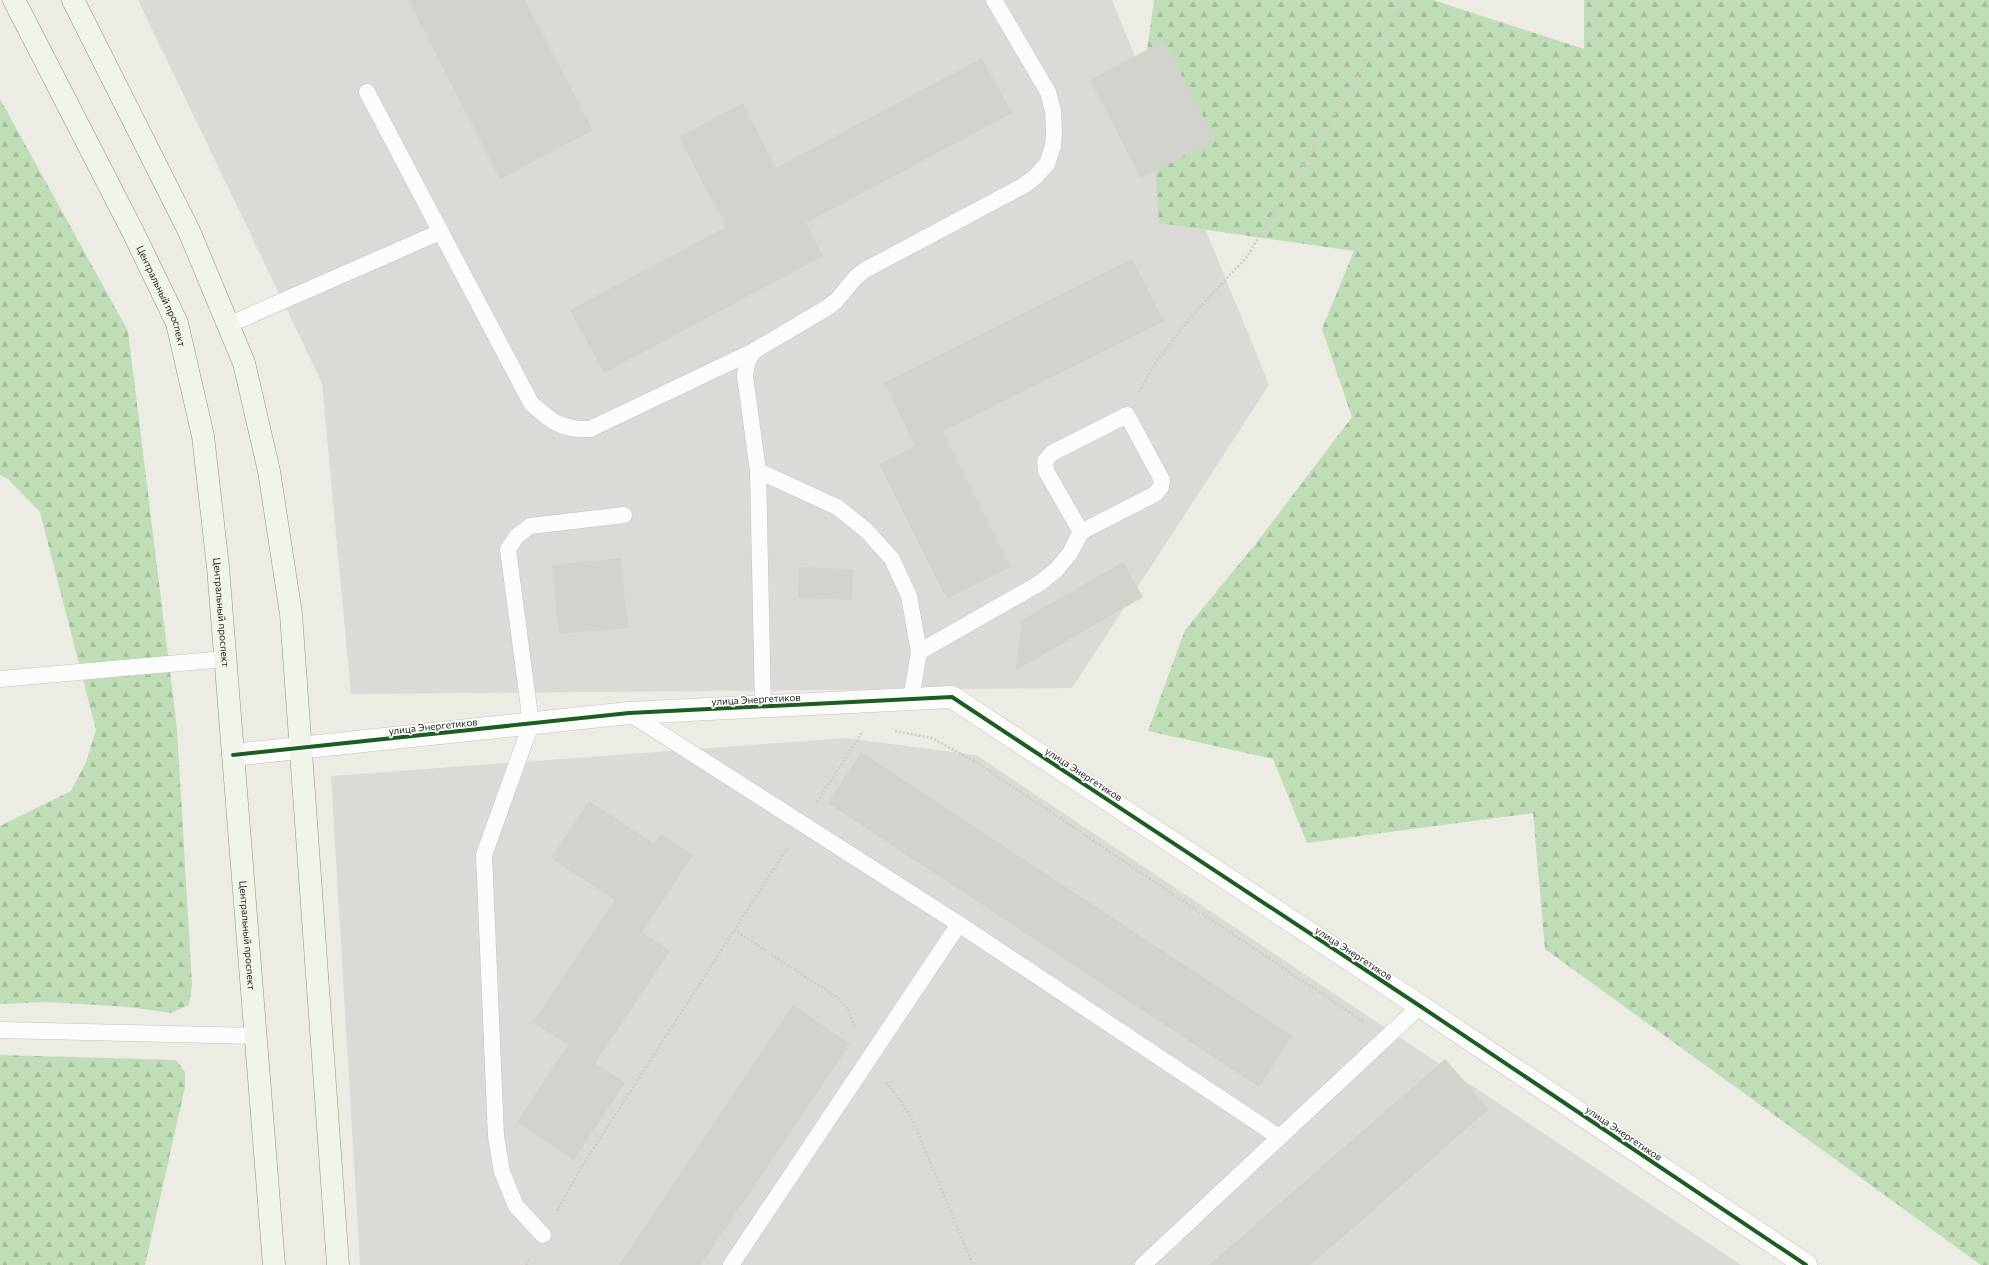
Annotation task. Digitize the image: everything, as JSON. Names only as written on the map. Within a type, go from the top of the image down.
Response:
[{"type":"main road","name":"Центральный проспект","points":[[14,0],[133,232],[177,323],[203,436],[218,567],[274,1265]]},
{"type":"main road","points":[[73,0],[189,231],[244,363],[269,471],[291,614],[338,1265]]},
{"type":"street","name":"улица Энергетиков","points":[[233,754],[629,713],[952,697],[1420,1006],[1806,1265]]},
{"type":"lane","points":[[366,92],[530,403],[551,421],[573,430],[590,429],[754,351],[836,301],[856,277],[865,270],[1023,186],[1035,177],[1047,164],[1053,146],[1053,111],[1048,92],[994,0]]},
{"type":"lane","points":[[228,325],[440,232]]},
{"type":"lane","points":[[754,351],[747,362],[744,376],[758,471],[763,707]]},
{"type":"lane","points":[[919,652],[1040,584],[1056,570],[1070,552],[1081,532],[1155,494],[1161,487],[1162,480],[1127,414],[1052,453],[1045,461],[1046,471],[1081,532]]},
{"type":"lane","points":[[758,471],[837,507],[867,531],[892,559],[909,596],[919,652],[911,699]]},
{"type":"lane","points":[[543,1236],[516,1206],[502,1172],[496,1136],[484,855],[531,724],[508,549],[517,536],[530,526],[624,515]]},
{"type":"lane","points":[[0,679],[225,659]]},
{"type":"lane","points":[[629,713],[959,924],[1279,1138]]},
{"type":"lane","points":[[731,1265],[959,924]]},
{"type":"lane","points":[[1143,1265],[1420,1006]]},
{"type":"lane","points":[[0,1030],[256,1036]]},
{"type":"path","points":[[1127,414],[1156,362],[1195,312],[1246,258],[1405,0]]},
{"type":"path","points":[[526,1265],[581,1168],[867,726]]},
{"type":"path","points":[[888,730],[932,738],[976,762],[1386,1037]]},
{"type":"shaded area","points":[[138,0],[1112,0],[1269,385],[1072,688],[351,694],[322,383]]},
{"type":"shaded area","points":[[845,738],[976,755],[1741,1265],[360,1265],[331,776]]},
{"type":"green space","points":[[1154,0],[1433,0],[1584,49],[1584,0],[1989,0],[1989,1265],[1981,1265],[1545,949],[1533,813],[1307,843],[1273,759],[1148,731],[1185,630],[1258,541],[1352,417],[1322,329],[1354,251],[1159,223],[1147,51]]},
{"type":"green space","points":[[0,99],[128,331],[177,729],[192,985],[189,1005],[171,1013],[129,1007],[48,1002],[0,1004],[0,826],[71,791],[86,762],[96,730],[40,512],[8,479],[0,475]]},
{"type":"green space","points":[[0,1055],[176,1060],[185,1072],[185,1087],[145,1265],[0,1265]]},
{"type":"building","points":[[408,0],[525,0],[593,130],[500,179]]},
{"type":"building","points":[[1164,41],[1215,140],[1141,178],[1090,80]]},
{"type":"building","points":[[982,58],[1012,113],[806,223],[823,256],[604,373],[570,310],[726,227],[679,137],[743,103],[776,168]]},
{"type":"building","points":[[1132,259],[1164,321],[943,431],[1011,567],[947,599],[879,464],[915,446],[884,383]]},
{"type":"building","points":[[621,558],[628,628],[559,634],[552,565]]},
{"type":"building","points":[[1123,562],[1143,597],[1016,670],[1022,620]]},
{"type":"building","points":[[799,567],[853,569],[852,600],[798,598]]},
{"type":"building","points":[[861,752],[1292,1036],[1259,1087],[828,803]]},
{"type":"building","points":[[589,801],[654,844],[661,834],[693,855],[642,932],[670,951],[595,1063],[625,1083],[574,1160],[517,1122],[568,1045],[533,1022],[615,900],[551,858]]},
{"type":"building","points":[[793,1005],[850,1044],[701,1265],[619,1265]]},
{"type":"building","points":[[1445,1059],[1489,1109],[1311,1265],[1209,1265]]},
{"type":"cycle path","points":[[233,755],[629,713],[952,697],[1420,1006],[1806,1265]]}]
